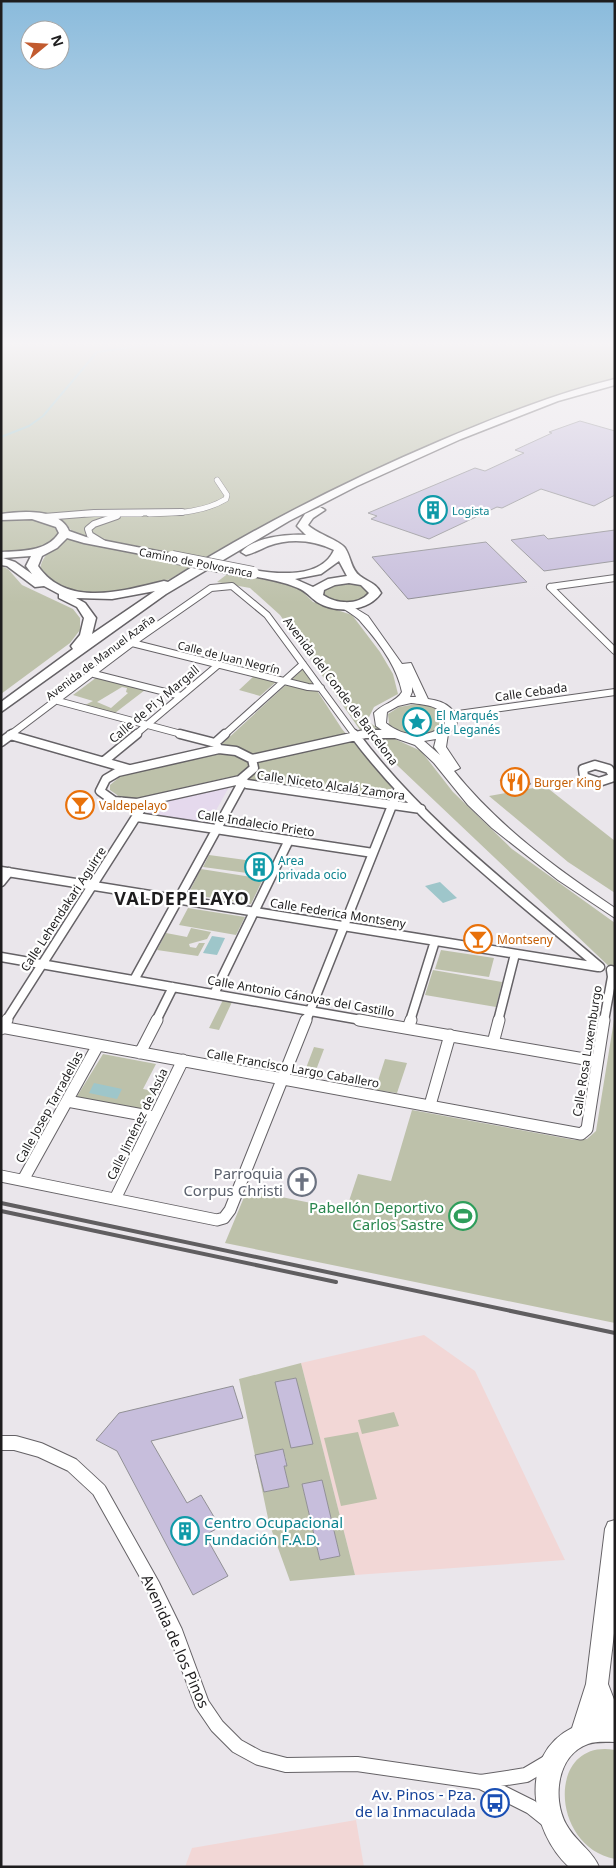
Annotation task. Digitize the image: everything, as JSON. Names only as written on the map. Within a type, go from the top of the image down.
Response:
[{"type":"highway","points":[[1,708],[185,576],[309,506],[413,455],[478,429]]},
{"type":"highway","points":[[1,718],[137,618],[195,579],[316,508],[378,478],[491,429]]},
{"type":"highway","points":[[345,605],[369,600],[373,597],[374,589],[358,581],[344,563],[336,546],[304,529],[303,522],[309,516],[378,478]]},
{"type":"highway","points":[[1,517],[19,515],[43,517],[62,529],[59,541],[37,554],[32,566],[34,572],[45,583],[74,594],[115,596],[135,594],[176,579],[228,548],[245,541]]},
{"type":"highway","name":"Camino de Polvoranca","points":[[62,529],[107,544],[283,579],[305,586],[327,602],[345,605]]},
{"type":"highway","points":[[195,579],[258,545],[270,542],[304,538],[336,546]]},
{"type":"highway","name":"Camino de Polvoranca","points":[[1,555],[32,552],[78,542],[107,544]]},
{"type":"highway","points":[[257,574],[284,576],[313,572],[333,563],[336,546]]},
{"type":"highway","points":[[1,555],[17,560],[24,565],[39,585]]},
{"type":"highway","points":[[1,561],[11,564],[39,585],[81,605],[90,618],[86,636],[58,666]]},
{"type":"highway","points":[[317,595],[318,588],[330,581],[344,563]]},
{"type":"highway","name":"Camino de Polvoranca","points":[[283,579],[330,581]]},
{"type":"highway","points":[[330,581],[358,581]]},
{"type":"main road","points":[[369,600],[368,609],[371,616],[400,652],[423,701]]},
{"type":"main road","points":[[345,605],[364,618],[396,664],[405,682],[407,692],[401,702]]},
{"type":"main road","points":[[423,701],[440,706],[451,715],[451,725],[443,732],[422,738],[409,737],[394,734],[380,724],[380,713],[384,708],[401,702],[423,701]]},
{"type":"main road","points":[[443,732],[440,748],[484,801],[546,856],[615,903]]},
{"type":"main road","points":[[409,737],[428,749],[465,795],[522,847],[615,914]]},
{"type":"main road","points":[[581,1734],[597,1684],[615,1529]]},
{"type":"main road","points":[[597,1684],[606,1709],[615,1723]]},
{"type":"main road","points":[[587,1867],[577,1860],[562,1843],[551,1823],[546,1801],[546,1779],[553,1760],[566,1743],[581,1734],[600,1729],[615,1730]]},
{"type":"street","points":[[43,517],[79,514],[180,512],[217,504],[226,499],[227,495],[217,480]]},
{"type":"street","points":[[107,544],[90,535],[88,529],[94,524],[126,513]]},
{"type":"street","points":[[62,529],[60,521],[63,518],[79,514]]},
{"type":"street","points":[[615,578],[550,587],[615,651]]},
{"type":"street","name":"Avenida del Conde de Barcelona","points":[[211,588],[232,586],[267,615],[289,642],[356,736],[399,788],[447,835],[600,967]]},
{"type":"street","name":"Avenida de Manuel Azaña","points":[[1,742],[94,674],[132,643],[211,588]]},
{"type":"street","name":"Calle de Juan Negrín","points":[[132,643],[321,688]]},
{"type":"street","points":[[241,781],[128,804],[114,801],[104,796],[100,791],[106,778],[129,769],[217,746],[284,680],[303,664]]},
{"type":"street","name":"Calle de Pi y Margall","points":[[104,761],[218,665]]},
{"type":"street","points":[[94,674],[181,696]]},
{"type":"street","name":"Calle Cebada","points":[[451,715],[615,692]]},
{"type":"street","points":[[58,701],[233,750],[252,759],[365,734],[394,734]]},
{"type":"street","points":[[365,734],[380,724]]},
{"type":"street","points":[[10,735],[129,769]]},
{"type":"street","points":[[134,980],[218,829],[241,781],[254,768],[252,759]]},
{"type":"street","name":"Calle Niceto Alcalá Zamora","points":[[241,781],[421,809]]},
{"type":"street","points":[[1,1176],[217,1220],[224,1218],[230,1210],[399,788]]},
{"type":"street","name":"Calle Lehendakari Aguirre","points":[[2,1028],[136,817],[143,802]]},
{"type":"street","name":"Calle Indalecio Prieto","points":[[136,817],[372,852]]},
{"type":"street","points":[[214,994],[289,840]]},
{"type":"street","points":[[1,882],[5,871]]},
{"type":"street","name":"Calle Federica Montseny","points":[[5,871],[515,954],[613,968]]},
{"type":"street","points":[[408,1028],[436,941]]},
{"type":"street","points":[[493,1043],[515,954]]},
{"type":"street","name":"Calle Antonio Cánovas del Castillo","points":[[1,957],[596,1061]]},
{"type":"street","name":"Calle Rosa Luxemburgo","points":[[581,1134],[586,1129],[613,968]]},
{"type":"street","points":[[140,1053],[173,987]]},
{"type":"street","name":"Calle Francisco Largo Caballero","points":[[2,1028],[581,1134]]},
{"type":"street","points":[[430,1106],[450,1036]]},
{"type":"street","name":"Calle Josep Tarradellas","points":[[23,1180],[98,1045]]},
{"type":"street","name":"Calle Jiménez de Asúa","points":[[114,1199],[183,1060]]},
{"type":"street","points":[[67,1101],[154,1117]]},
{"type":"street","name":"Avenida de los Pinos","points":[[1,1443],[16,1443],[40,1450],[72,1465],[99,1490],[153,1586],[175,1631],[202,1704],[217,1726],[237,1746],[259,1758],[286,1765],[357,1764],[481,1782],[526,1775],[553,1760]]},
{"type":"street","name":"Avenida de los Pinos","points":[[481,1782],[531,1806],[551,1823]]},
{"type":"shaded area","points":[[229,787],[209,823],[148,814],[154,804]]},
{"type":"shaded area","points":[[424,1335],[475,1371],[565,1560],[355,1575],[301,1363]]},
{"type":"shaded area","points":[[356,1820],[364,1867],[185,1867],[192,1848]]},
{"type":"green space","points":[[1,429],[471,429],[331,490],[218,550],[170,579],[141,590],[105,594],[73,590],[50,583],[40,570],[42,562],[49,552],[63,541],[71,530],[57,518],[39,514],[1,515]]},
{"type":"green space","points":[[27,518],[50,523],[58,533],[48,544],[33,550],[1,552],[1,519]]},
{"type":"green space","points":[[1,566],[8,569],[22,585],[73,609],[80,618],[80,630],[70,643],[1,694]]},
{"type":"green space","points":[[230,572],[297,586],[313,602],[352,615],[380,652],[393,674],[398,694],[374,707],[367,721],[395,739],[421,751],[453,792],[512,849],[615,923],[615,972],[360,730],[280,615],[250,588],[217,582]]},
{"type":"green space","points":[[351,582],[364,586],[370,592],[369,595],[358,601],[345,603],[332,601],[323,594],[325,587]]},
{"type":"green space","points":[[303,669],[342,729],[392,787],[388,800],[230,777],[134,799],[120,797],[110,790],[110,785],[122,775],[209,756]]},
{"type":"green space","points":[[254,676],[276,682],[260,696],[239,690]]},
{"type":"green space","points":[[97,677],[145,690],[115,713],[85,705],[93,701],[73,695]],"holes":[[[122,687],[127,688],[126,692],[128,693],[111,708],[97,702]]]},
{"type":"green space","points":[[417,704],[435,707],[446,716],[446,726],[424,734],[409,734],[389,724],[388,714],[399,707]]},
{"type":"green space","points":[[545,786],[615,841],[615,893],[568,862],[489,796]]},
{"type":"green space","points":[[209,855],[253,861],[247,873],[203,867]]},
{"type":"green space","points":[[201,869],[263,879],[251,904],[188,894]]},
{"type":"green space","points":[[188,908],[245,917],[236,935],[179,925]]},
{"type":"green space","points":[[191,928],[211,932],[207,939],[189,944],[190,947],[196,948],[199,943],[205,943],[198,956],[157,950],[166,933],[187,937]]},
{"type":"green space","points":[[441,950],[494,958],[489,977],[435,969]]},
{"type":"green space","points":[[433,970],[502,982],[496,1007],[425,995]]},
{"type":"green space","points":[[223,1000],[232,1002],[219,1030],[209,1028]]},
{"type":"green space","points":[[615,1014],[615,1323],[225,1243],[247,1190],[346,1210],[358,1174],[391,1181],[412,1110],[575,1140],[587,1139],[596,1131]]},
{"type":"green space","points":[[314,1047],[324,1049],[313,1078],[303,1076]]},
{"type":"green space","points":[[103,1054],[156,1064],[143,1089],[158,1092],[148,1112],[76,1098]]},
{"type":"green space","points":[[385,1059],[407,1063],[397,1093],[375,1090]]},
{"type":"green space","points":[[301,1363],[355,1575],[290,1581],[269,1523],[239,1379]],"holes":[[[296,1378],[312,1443],[291,1447],[275,1382]],[[255,1455],[285,1456],[287,1465],[284,1466],[289,1487],[264,1492]],[[322,1481],[340,1556],[320,1560],[302,1484]]]},
{"type":"green space","points":[[394,1412],[399,1426],[362,1434],[358,1420]]},
{"type":"green space","points":[[358,1432],[377,1499],[341,1506],[324,1438]]},
{"type":"green space","points":[[615,1750],[615,1859],[594,1850],[578,1835],[568,1816],[565,1796],[568,1776],[577,1760],[593,1751]]},
{"type":"water","points":[[440,882],[457,898],[443,903],[425,886]]},
{"type":"water","points":[[212,936],[225,938],[217,955],[203,953]]},
{"type":"water","points":[[94,1083],[122,1089],[117,1099],[89,1093]]},
{"type":"building","points":[[557,429],[609,429],[615,431],[615,495],[594,506],[541,489],[502,508],[497,507],[429,539],[371,519],[377,516],[368,513],[475,468],[485,471],[524,453],[515,450],[552,433],[549,432]]},
{"type":"building","name":"Logista","points":[[615,530],[615,561],[544,571],[511,540],[544,535],[548,539]]},
{"type":"building","points":[[486,542],[527,582],[408,599],[372,557]]},
{"type":"building","name":"Burger King","points":[[524,776],[531,784],[506,789],[500,780]]},
{"type":"building","points":[[296,1378],[313,1444],[291,1448],[275,1382]]},
{"type":"building","points":[[233,1386],[243,1418],[151,1441],[187,1503],[201,1495],[220,1527],[205,1535],[228,1576],[193,1595],[117,1451],[96,1440],[119,1413]]},
{"type":"building","points":[[283,1449],[287,1466],[284,1466],[289,1487],[264,1492],[255,1455]]},
{"type":"building","points":[[322,1480],[340,1556],[320,1560],[302,1484]]},
{"type":"waterway","points":[[1,437],[21,429]]},
{"type":"railway","points":[[1,1203],[615,1333]]},
{"type":"railway","points":[[1,1211],[336,1282]]},
{"type":"place","name":"Logista","points":[[433,510]]},
{"type":"place","name":"El Marqués de Leganés","points":[[417,722]]},
{"type":"place","name":"Burger King","points":[[515,782]]},
{"type":"place","name":"Valdepelayo","points":[[80,805]]},
{"type":"place","name":"Area privada ocio","points":[[259,867]]},
{"type":"place","name":"Montseny","points":[[478,939]]},
{"type":"place","name":"Parroquia Corpus Christi","points":[[302,1182]]},
{"type":"place","name":"Pabellón Deportivo Carlos Sastre","points":[[463,1216]]},
{"type":"place","name":"Centro Ocupacional Fundación F.A.D.","points":[[185,1531]]},
{"type":"place","name":"Av. Pinos - Pza. de la Inmaculada","points":[[495,1803]]},
{"type":"district","name":"VALDEPELAYO","points":[[182,898]]}]
